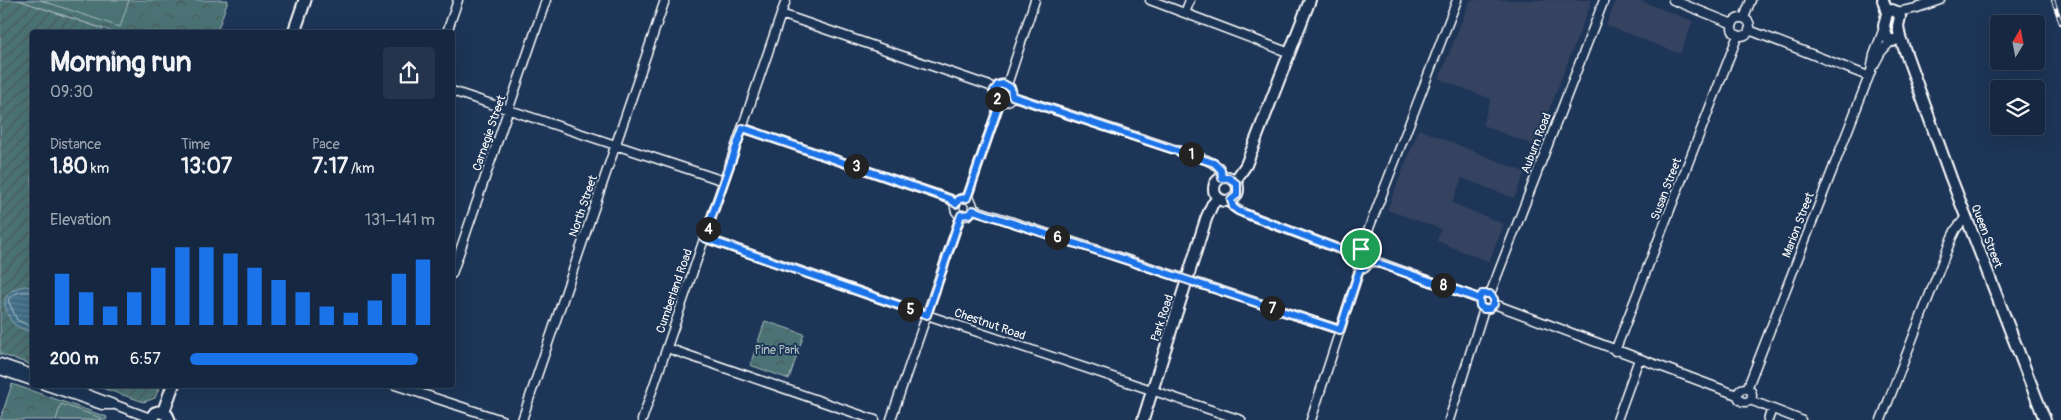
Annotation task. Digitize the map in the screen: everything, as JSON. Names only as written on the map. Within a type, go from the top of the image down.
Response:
[{"type":"main road","points":[[295,30],[305,0]]},
{"type":"main road","points":[[150,419],[155,413],[166,416],[172,388]]},
{"type":"street","points":[[447,30],[458,0]]},
{"type":"street","name":"Carnegie Street","points":[[455,265],[546,0]]},
{"type":"street","name":"North Street","points":[[522,420],[665,0]]},
{"type":"street","name":"Cumberland Road","points":[[642,420],[786,0]]},
{"type":"street","points":[[1007,85],[1035,0]]},
{"type":"street","points":[[1150,0],[1290,53]]},
{"type":"street","points":[[1185,13],[1190,0]]},
{"type":"street","points":[[1235,181],[1246,165],[1310,0]]},
{"type":"street","points":[[1361,249],[1457,0]]},
{"type":"street","name":"Auburn Road","points":[[1490,294],[1604,0]]},
{"type":"street","points":[[1673,0],[1732,24]]},
{"type":"street","points":[[1744,18],[1751,0]]},
{"type":"street","points":[[1884,0],[1894,14],[1898,26],[1895,39],[1885,35],[1884,26],[1894,14],[1940,0]]},
{"type":"street","points":[[782,14],[990,86],[994,90],[995,98],[1000,102],[1008,101],[1012,96],[1011,88],[1007,85],[998,85],[994,90]]},
{"type":"street","points":[[1738,18],[1744,18],[1750,25],[1749,30],[1743,36],[1733,32],[1732,24],[1738,18]]},
{"type":"street","name":"Marion Street","points":[[1870,74],[1884,26]]},
{"type":"street","points":[[1749,30],[1870,74]]},
{"type":"street","name":"Susan Street","points":[[1615,350],[1738,35]]},
{"type":"street","name":"Marion Street","points":[[1748,388],[1870,74],[1882,52],[1895,39]]},
{"type":"street","name":"Queen Street","points":[[1895,39],[1907,60],[2045,420]]},
{"type":"street","points":[[455,92],[724,181]]},
{"type":"street","points":[[1012,96],[1207,160],[1219,167],[1222,178]]},
{"type":"street","points":[[967,198],[1000,102]]},
{"type":"street","points":[[743,128],[950,199],[956,204]]},
{"type":"street","points":[[1222,178],[1229,178],[1235,181],[1238,191],[1235,198],[1225,201],[1218,198],[1214,187],[1222,178]]},
{"type":"street","points":[[961,215],[955,209],[959,199],[967,198],[972,201],[973,210]]},
{"type":"street","name":"Park Road","points":[[1143,420],[1206,219],[1212,205],[1218,198]]},
{"type":"street","points":[[1231,200],[1233,207],[1246,214],[1352,254],[1360,268],[1311,420]]},
{"type":"street","points":[[961,215],[970,214],[973,210]]},
{"type":"street","points":[[973,210],[1340,330]]},
{"type":"street","points":[[885,420],[892,420],[961,215]]},
{"type":"street","points":[[1881,420],[1956,229],[1966,217]]},
{"type":"street","name":"Chestnut Road","points":[[704,238],[1152,392],[1241,420]]},
{"type":"street","points":[[1352,254],[1355,249],[1361,249]]},
{"type":"street","points":[[1361,249],[1369,263]]},
{"type":"street","points":[[1360,268],[1365,268],[1369,263],[1375,262],[1479,299]]},
{"type":"street","points":[[1484,309],[1480,306],[1479,299],[1482,294],[1490,294],[1494,299],[1494,304]]},
{"type":"street","points":[[1494,304],[1737,395],[1742,402],[1750,400],[1801,420]]},
{"type":"street","points":[[1484,309],[1489,309],[1494,304]]},
{"type":"street","points":[[1449,420],[1484,309]]},
{"type":"street","points":[[667,348],[875,420]]},
{"type":"street","points":[[1617,420],[1639,359]]},
{"type":"street","points":[[0,363],[30,373]]},
{"type":"street","points":[[0,370],[30,380]]},
{"type":"street","points":[[53,388],[102,405],[112,405]]},
{"type":"street","points":[[71,388],[150,419]]},
{"type":"street","points":[[414,388],[502,420]]},
{"type":"street","points":[[1737,395],[1741,389],[1748,388],[1752,394],[1750,400]]},
{"type":"street","points":[[1768,420],[1772,409]]},
{"type":"shaded area","points":[[1470,0],[1592,0],[1535,146],[1482,125],[1491,99],[1439,79]]},
{"type":"shaded area","points":[[1616,0],[1638,0],[1693,21],[1680,54],[1606,25]]},
{"type":"shaded area","points":[[1419,129],[1525,172],[1514,198],[1462,178],[1452,203],[1504,224],[1489,262],[1437,241],[1441,229],[1387,210]]},
{"type":"green space","points":[[0,0],[18,0],[103,29],[30,30],[30,364],[0,354]]},
{"type":"green space","points":[[18,0],[228,0],[218,30],[107,30]]},
{"type":"green space","points":[[40,0],[129,0],[120,27]]},
{"type":"green space","name":"Pine Park","points":[[765,321],[804,334],[789,379],[750,365]]},
{"type":"green space","points":[[12,384],[107,417],[106,420],[0,420]]},
{"type":"green space","points":[[102,388],[159,388],[155,398],[144,402]]},
{"type":"green space","points":[[61,404],[101,418],[101,420],[56,420]]},
{"type":"water","points":[[20,287],[30,287],[30,331],[13,323],[6,308],[5,303],[8,294]]},
{"type":"railway","points":[[2053,0],[2061,23]]},
{"type":"route","points":[[1361,249],[1355,249],[1352,254],[1346,250],[1238,211],[1233,207],[1231,200],[1237,195],[1237,184],[1229,178],[1222,178],[1221,170],[1214,163],[1012,96],[1011,88],[1004,84],[998,85],[994,90],[994,96],[1000,102],[967,198],[959,199],[956,204],[950,199],[743,128],[704,238],[927,315],[961,215],[970,214],[973,210],[1340,330],[1360,268],[1365,268],[1369,263],[1375,262],[1479,299],[1484,293],[1490,294],[1495,302],[1491,308],[1484,309],[1478,304],[1479,299],[1471,295],[1375,262],[1369,263],[1361,249]]}]
